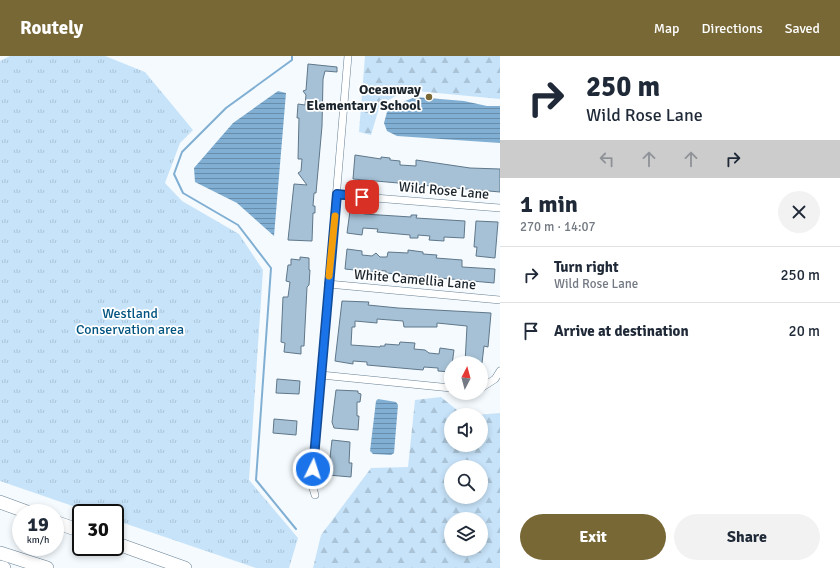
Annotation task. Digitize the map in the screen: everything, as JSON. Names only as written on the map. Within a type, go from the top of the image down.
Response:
[{"type":"highway","points":[[0,502],[12,506]]},
{"type":"highway","points":[[0,510],[12,514]]},
{"type":"highway","points":[[124,546],[184,568]]},
{"type":"highway","points":[[124,550],[184,568]]},
{"type":"highway","points":[[0,553],[47,568]]},
{"type":"highway","points":[[0,567],[4,568]]},
{"type":"street","points":[[315,495],[312,485],[348,56]]},
{"type":"street","name":"Wild Rose Lane","points":[[337,194],[500,208]]},
{"type":"street","name":"White Camellia Lane","points":[[328,284],[500,300]]},
{"type":"street","points":[[488,384],[495,379],[500,371]]},
{"type":"street","points":[[321,375],[444,387]]},
{"type":"green space","name":"Westland Conservation area","points":[[10,56],[105,56],[145,72],[193,130],[180,143],[165,183],[182,201],[239,234],[263,270],[249,480],[298,538],[289,568],[256,568],[124,523],[124,504],[72,504],[72,506],[0,481],[0,61]]},
{"type":"green space","points":[[365,56],[500,56],[500,99],[406,90],[380,105],[371,135],[359,132]]},
{"type":"green space","points":[[441,397],[454,408],[444,408],[444,452],[488,452],[488,414],[500,413],[500,568],[313,568],[321,535],[371,468],[408,467],[415,400]]},
{"type":"shaded area","points":[[278,91],[286,93],[274,236],[237,203],[195,182],[194,168],[233,123]]},
{"type":"shaded area","points":[[416,97],[464,101],[487,106],[500,106],[500,143],[397,136],[387,131],[384,123],[387,112],[405,101]]},
{"type":"shaded area","points":[[378,399],[396,402],[398,405],[394,453],[391,455],[373,454],[370,451],[376,401]]},
{"type":"building","points":[[308,64],[337,67],[337,72],[325,71],[323,79],[322,126],[316,193],[314,193],[313,206],[315,206],[315,213],[313,213],[312,241],[288,240],[294,184],[307,185],[298,173],[301,171],[302,159],[298,159],[299,118],[297,118],[298,104],[305,105],[306,95],[303,91],[306,90]]},
{"type":"building","points":[[355,155],[381,159],[381,157],[390,158],[390,160],[400,161],[400,165],[416,166],[416,160],[470,168],[500,169],[500,192],[353,179]]},
{"type":"building","points":[[350,211],[365,213],[364,214],[411,217],[411,215],[417,215],[416,218],[465,221],[464,238],[444,237],[444,241],[429,240],[430,236],[418,235],[418,238],[410,238],[410,235],[377,232],[378,229],[363,228],[362,235],[347,233]]},
{"type":"building","points":[[476,221],[498,222],[495,258],[476,256],[477,247],[474,247]]},
{"type":"building","points":[[347,249],[362,251],[362,255],[372,256],[376,253],[380,257],[387,257],[388,252],[408,253],[408,250],[423,252],[423,254],[437,255],[436,258],[462,260],[462,267],[495,269],[494,283],[386,273],[386,271],[375,270],[374,272],[345,269]]},
{"type":"building","points":[[300,257],[309,258],[310,270],[309,285],[307,287],[304,346],[301,346],[301,354],[284,352],[285,343],[281,342],[283,297],[288,297],[290,282],[286,281],[288,265],[291,265],[291,259],[300,260]]},
{"type":"building","points":[[342,301],[369,302],[368,305],[398,308],[491,313],[488,347],[484,346],[483,356],[465,356],[467,326],[437,323],[437,327],[404,327],[403,321],[377,319],[377,323],[355,321],[355,327],[352,327],[351,345],[380,347],[385,346],[385,344],[399,345],[400,342],[415,343],[414,349],[425,350],[429,353],[439,354],[440,348],[454,350],[453,356],[444,356],[444,371],[438,371],[438,368],[424,367],[423,370],[367,365],[367,362],[353,361],[353,364],[335,361]]},
{"type":"building","points":[[277,379],[300,381],[299,394],[276,393]]},
{"type":"building","points":[[336,390],[358,391],[358,393],[361,394],[360,402],[357,402],[357,416],[359,416],[358,430],[334,428],[332,422]]},
{"type":"building","points":[[274,419],[297,421],[296,435],[273,433]]},
{"type":"building","points":[[332,440],[350,442],[349,463],[352,463],[351,477],[328,475]]},
{"type":"waterway","points":[[292,56],[292,60],[226,108],[182,152],[174,174],[183,193],[238,225],[271,268],[256,480],[296,529]]},
{"type":"slow traffic","points":[[329,276],[335,216]]},
{"type":"place","name":"Oceanway Elementary School","points":[[429,97]]},
{"type":"route","points":[[313,469],[337,194],[362,197]]}]
